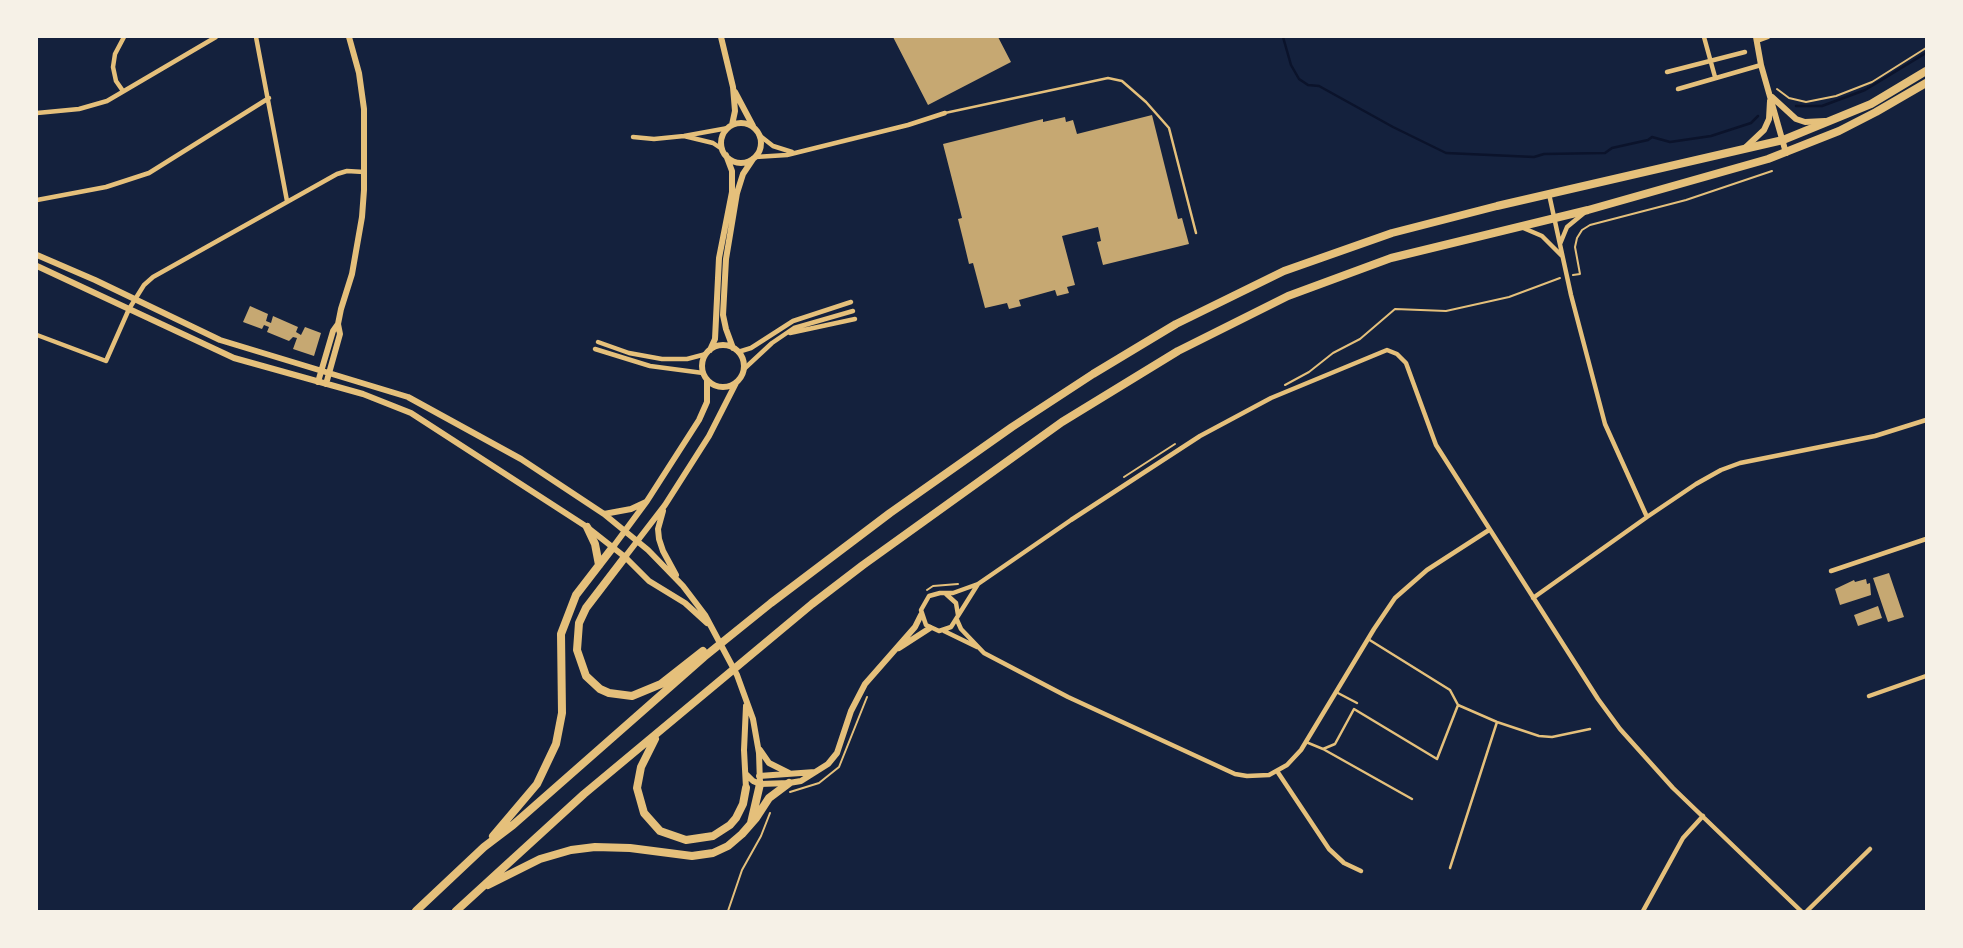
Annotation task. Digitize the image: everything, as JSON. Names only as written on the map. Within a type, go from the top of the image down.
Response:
[{"type":"highway","points":[[416,911],[484,847],[513,825],[704,657],[771,603],[890,513],[1013,427],[1093,373],[1176,324],[1262,281],[1348,247],[1444,218],[1783,140],[1871,104],[1926,71]]},
{"type":"highway","points":[[456,911],[584,794],[863,565],[1005,461],[1153,366],[1231,323],[1339,276],[1391,258],[1687,184],[1787,153],[1876,112],[1926,83]]},
{"type":"highway","points":[[587,527],[595,544],[599,565]]},
{"type":"highway","points":[[484,847],[537,784],[556,744],[562,713],[561,634],[576,595],[613,547]]},
{"type":"highway","points":[[625,557],[586,608],[577,631],[577,650],[586,676],[600,689],[609,693],[632,696],[652,689],[746,617],[771,603]]},
{"type":"highway","points":[[660,732],[640,767],[637,788],[644,813],[660,831],[686,841],[713,836],[736,818],[753,780]]},
{"type":"highway","points":[[479,889],[540,859],[571,850],[606,847],[702,856],[728,846],[750,825],[769,798],[790,779]]},
{"type":"highway","points":[[750,825],[753,780]]},
{"type":"street","points":[[123,91],[116,81],[113,67],[115,54],[124,37]]},
{"type":"street","points":[[37,113],[87,107],[107,101],[216,37]]},
{"type":"street","points":[[256,37],[287,201]]},
{"type":"street","points":[[322,383],[340,334],[338,324],[352,274],[362,217],[364,108],[359,73],[349,37]]},
{"type":"street","points":[[721,37],[733,87],[735,111],[730,127],[722,137],[724,152],[732,171],[732,192],[719,258],[715,339],[702,360],[703,373],[712,384],[724,388],[736,383]]},
{"type":"street","points":[[1704,37],[1715,77]]},
{"type":"street","points":[[1768,37],[1756,39],[1761,65],[1773,92],[1787,153]]},
{"type":"street","points":[[1667,72],[1745,52]]},
{"type":"street","points":[[1678,89],[1761,65]]},
{"type":"street","points":[[733,87],[760,135],[773,146],[793,153]]},
{"type":"street","points":[[1773,92],[1796,120],[1834,120]]},
{"type":"street","points":[[1745,148],[1764,130],[1769,119],[1773,92]]},
{"type":"street","points":[[37,200],[106,187],[149,173],[269,98]]},
{"type":"street","points":[[684,136],[713,143],[736,162],[793,153],[945,113]]},
{"type":"street","points":[[633,137],[654,139],[684,136],[739,123],[754,127]]},
{"type":"street","points":[[744,369],[744,363],[726,329],[723,315],[726,259],[737,193],[743,174],[761,145],[760,135]]},
{"type":"street","points":[[37,335],[106,361],[134,300],[153,277],[337,174],[347,171],[364,172]]},
{"type":"street","points":[[1549,194],[1605,424],[1647,517]]},
{"type":"street","points":[[1560,245],[1567,227],[1588,210]]},
{"type":"street","points":[[1520,226],[1542,236],[1562,256]]},
{"type":"street","points":[[37,255],[220,340],[408,397],[521,459],[604,514],[638,541],[683,586]]},
{"type":"street","points":[[37,266],[234,358],[385,401],[418,417],[587,527],[625,557],[649,581],[685,603],[709,624]]},
{"type":"street","points":[[598,342],[629,353],[662,359],[687,359],[722,345],[736,350],[751,348],[793,321],[851,302]]},
{"type":"street","points":[[625,557],[665,505],[709,436],[744,369],[772,343],[794,328],[853,311]]},
{"type":"street","points":[[786,334],[855,319]]},
{"type":"street","points":[[595,349],[650,366],[703,373]]},
{"type":"street","points":[[753,780],[790,779],[817,772],[828,764],[837,753],[851,711],[865,684],[921,615],[925,600],[934,594],[963,590],[978,584],[1070,520],[1200,436],[1271,398],[1387,350],[1397,354],[1406,363],[1436,445],[1598,699],[1620,729],[1649,763],[1801,911]]},
{"type":"street","points":[[613,547],[647,501],[704,411],[707,402],[707,380]]},
{"type":"street","points":[[1533,598],[1647,517],[1721,470],[1740,463],[1875,436],[1926,420]]},
{"type":"street","points":[[604,514],[631,509],[647,501]]},
{"type":"street","points":[[665,505],[659,539],[666,559],[705,615],[730,661],[753,719],[761,752],[790,779]]},
{"type":"street","points":[[921,615],[930,628],[977,647],[1068,697],[1214,766],[1247,776],[1269,775],[1294,758],[1306,742],[1385,612],[1404,589],[1427,570],[1489,530]]},
{"type":"street","points":[[1831,571],[1926,539]]},
{"type":"street","points":[[943,631],[951,627],[958,618],[978,584]]},
{"type":"street","points":[[945,594],[956,603],[961,629],[977,647]]},
{"type":"street","points":[[894,651],[930,628]]},
{"type":"street","points":[[1869,696],[1926,676]]},
{"type":"street","points":[[745,696],[744,750],[753,780]]},
{"type":"street","points":[[753,780],[757,741]]},
{"type":"street","points":[[1277,771],[1329,849],[1344,863],[1361,871]]},
{"type":"street","points":[[1643,911],[1683,838],[1703,816]]},
{"type":"street","points":[[1807,911],[1870,849]]},
{"type":"lane","points":[[945,113],[1108,78],[1122,81],[1146,102],[1169,128],[1196,233]]},
{"type":"lane","points":[[1368,639],[1450,690],[1458,705],[1497,722],[1539,736],[1552,737],[1590,729]]},
{"type":"lane","points":[[1336,692],[1357,703]]},
{"type":"lane","points":[[1323,749],[1335,744],[1354,709],[1437,759],[1458,705]]},
{"type":"lane","points":[[1450,869],[1497,722]]},
{"type":"lane","points":[[1306,742],[1412,799]]},
{"type":"path","points":[[1773,92],[1779,89],[1789,98],[1806,102],[1836,96],[1872,82],[1926,48]]},
{"type":"path","points":[[1570,275],[1580,274],[1576,243],[1582,230],[1590,225],[1686,200],[1772,171]]},
{"type":"path","points":[[783,796],[819,783],[839,766],[867,695]]},
{"type":"path","points":[[728,911],[742,870],[761,836],[772,808]]},
{"type":"building","points":[[893,37],[998,37],[1011,62],[928,105]]},
{"type":"building","points":[[1152,115],[1178,219],[1182,218],[1189,244],[1103,265],[1097,242],[1101,241],[1098,227],[1062,236],[1075,285],[1067,287],[1069,293],[1057,296],[1055,290],[1019,300],[1021,306],[1009,309],[1007,303],[985,308],[973,263],[969,264],[958,219],[962,218],[943,144],[1043,119],[1043,122],[1065,117],[1066,122],[1073,120],[1077,134]]},
{"type":"building","points":[[250,306],[268,314],[266,321],[271,323],[273,316],[298,327],[296,332],[301,335],[305,327],[321,333],[314,356],[293,349],[297,338],[293,337],[289,341],[267,332],[269,327],[264,325],[262,329],[243,322]]},
{"type":"building","points":[[1889,573],[1904,617],[1888,622],[1873,578]]},
{"type":"building","points":[[1866,579],[1867,584],[1870,583],[1871,595],[1840,605],[1835,589],[1854,580]]},
{"type":"building","points":[[1878,606],[1882,618],[1858,626],[1854,615]]},
{"type":"waterway","points":[[1283,37],[1291,65],[1299,79],[1308,85],[1319,86],[1446,153],[1534,157],[1544,154],[1605,153],[1612,148],[1652,137],[1670,142],[1711,136],[1751,123],[1758,116]]},
{"type":"waterway","points":[[1796,106],[1822,106],[1865,90],[1926,53]]}]
